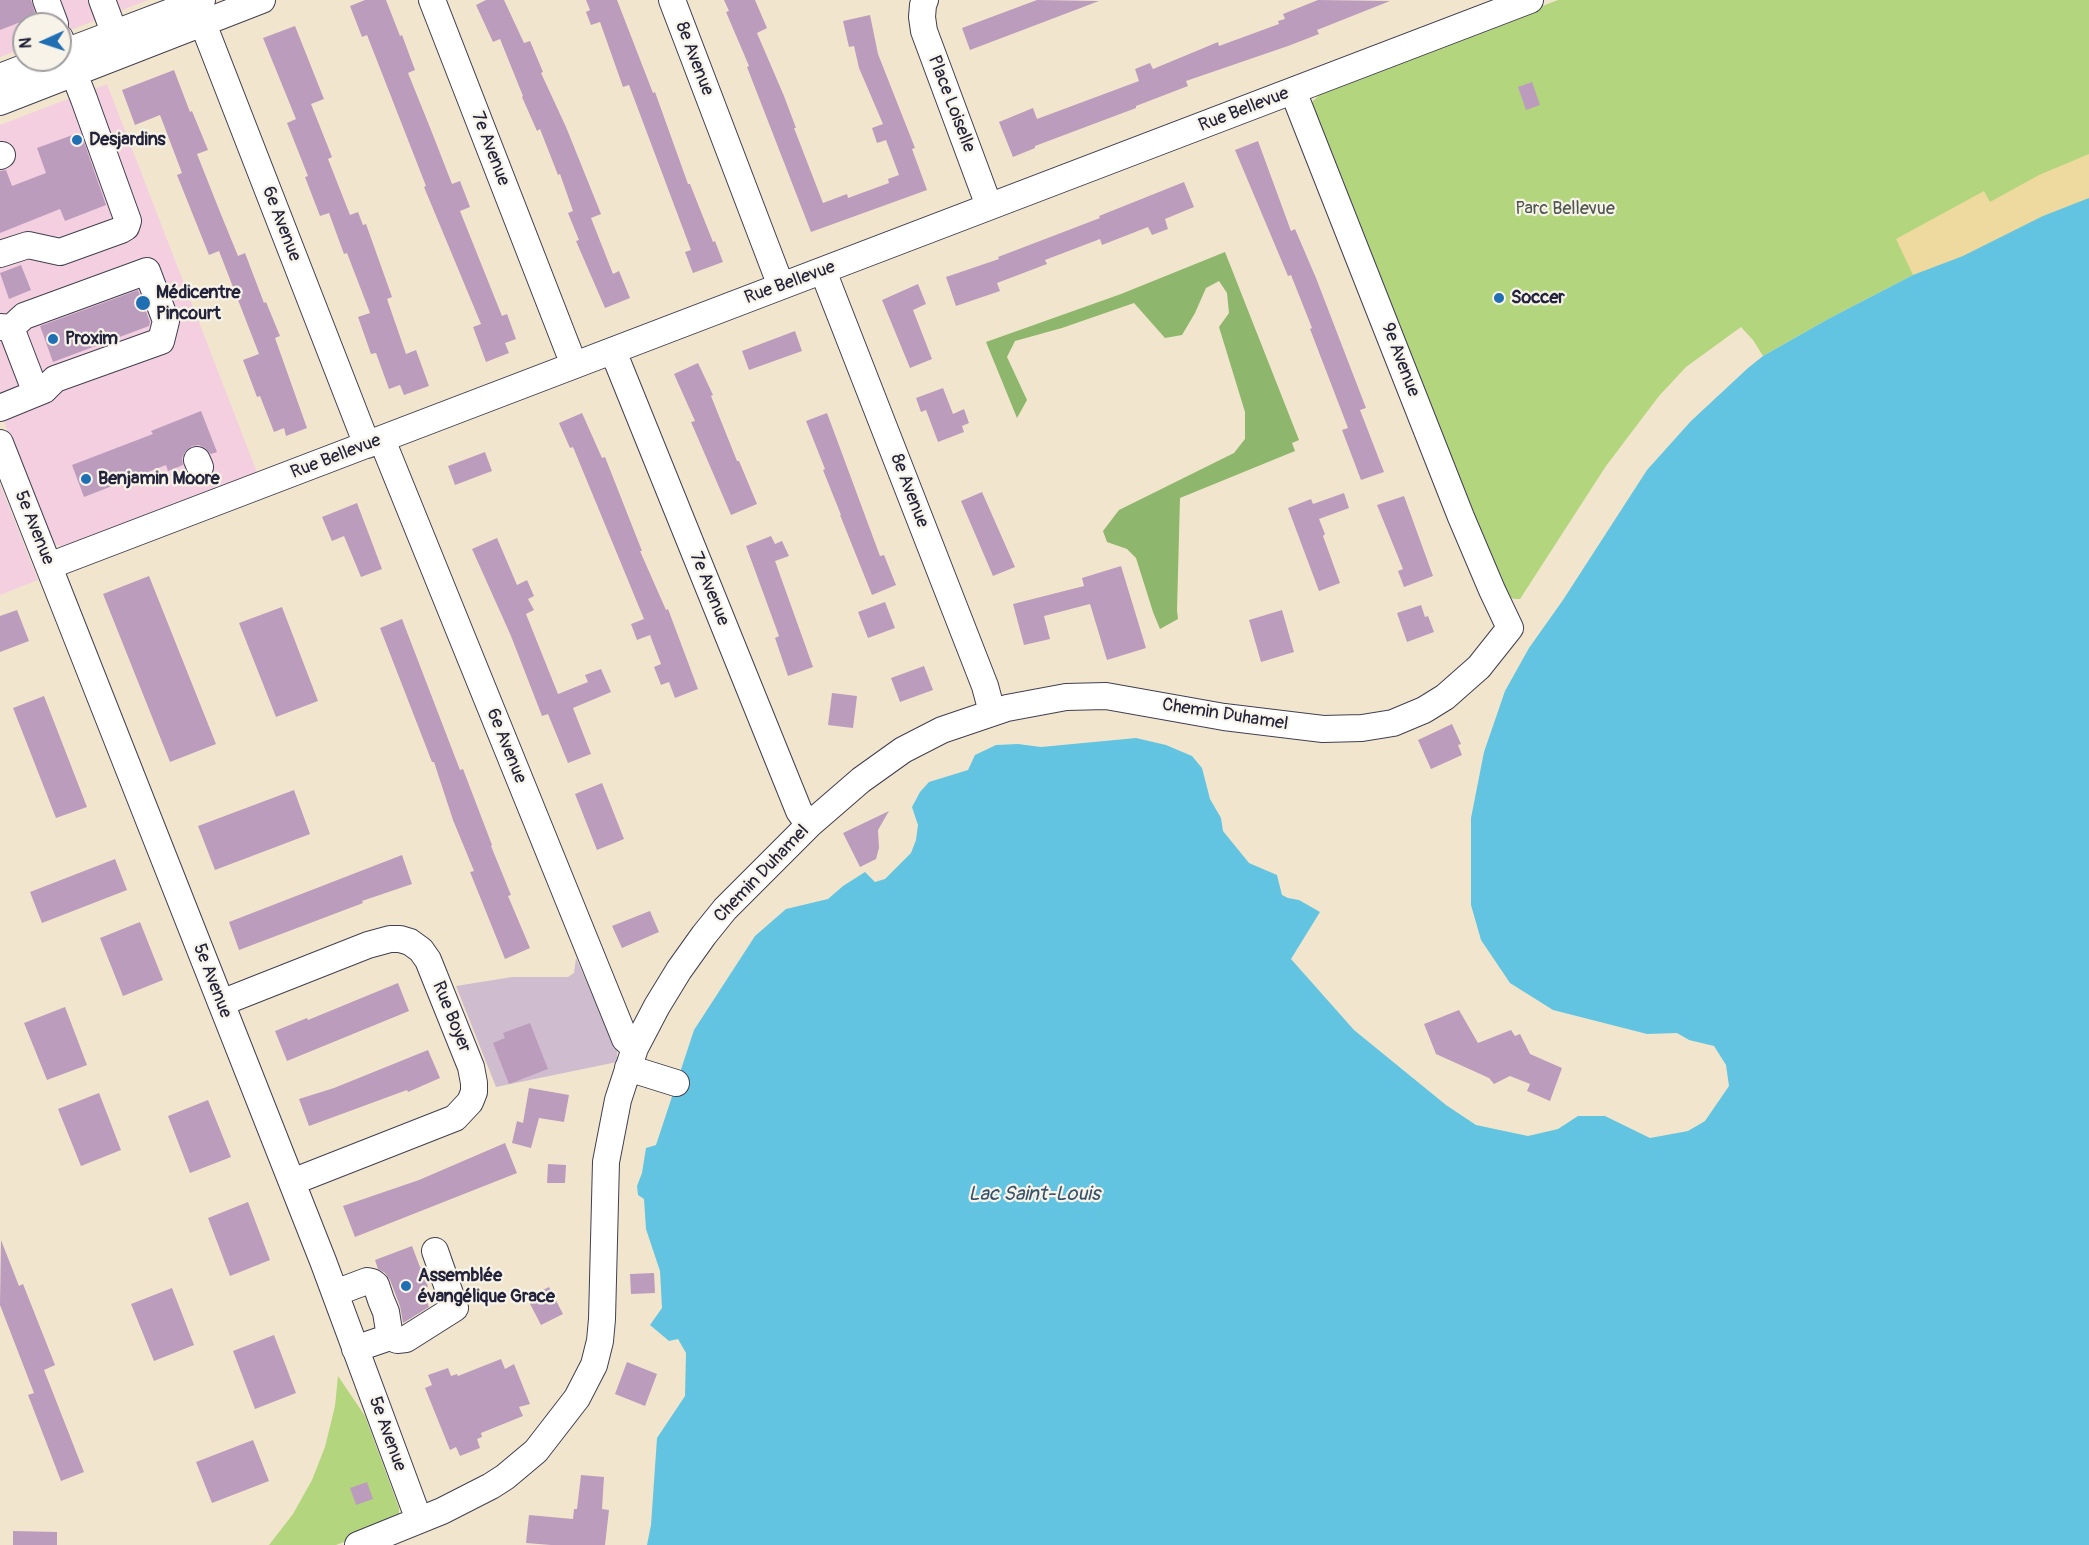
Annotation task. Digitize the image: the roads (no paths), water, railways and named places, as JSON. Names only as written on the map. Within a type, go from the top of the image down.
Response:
[{"type":"street","points":[[102,0],[118,44]]},
{"type":"street","points":[[72,53],[118,44],[200,8],[262,0]]},
{"type":"street","name":"7e Avenue","points":[[432,0],[574,365]]},
{"type":"street","name":"8e Avenue","points":[[672,0],[781,286]]},
{"type":"street","name":"Place Loiselle","points":[[925,0],[922,5],[924,31],[989,206]]},
{"type":"street","name":"Rue Bellevue","points":[[49,566],[1530,0]]},
{"type":"street","name":"6e Avenue","points":[[200,8],[374,442],[631,1058]]},
{"type":"street","points":[[0,102],[39,72]]},
{"type":"street","points":[[0,254],[28,244],[60,252],[126,227],[127,214],[68,72]]},
{"type":"street","name":"9e Avenue","points":[[1293,91],[1461,517],[1510,628]]},
{"type":"street","points":[[0,408],[40,392],[55,379],[161,340],[166,321],[147,271],[24,316],[5,327],[40,392]]},
{"type":"street","name":"8e Avenue","points":[[823,271],[985,686],[992,712]]},
{"type":"street","name":"7e Avenue","points":[[613,351],[799,811],[809,825]]},
{"type":"street","name":"5e Avenue","points":[[0,443],[292,1182],[419,1520]]},
{"type":"street","name":"Chemin Duhamel","points":[[358,1545],[442,1511],[491,1486],[521,1465],[551,1434],[571,1407],[595,1361],[602,1318],[604,1196],[609,1142],[618,1100],[631,1058],[668,987],[704,935],[740,893],[809,825],[861,780],[903,750],[942,730],[992,712],[1051,699],[1084,695],[1139,700],[1224,717],[1302,727],[1346,729],[1378,726],[1411,716],[1445,697],[1479,667],[1510,628]]},
{"type":"street","name":"Rue Boyer","points":[[221,1003],[368,945],[390,939],[410,942],[421,950],[428,960],[474,1083],[470,1102],[464,1111],[442,1124],[292,1182]]},
{"type":"street","points":[[631,1058],[676,1083]]},
{"type":"street","points":[[355,1349],[390,1336],[402,1341],[455,1308],[435,1251]]},
{"type":"street","points":[[335,1293],[367,1281],[376,1285],[386,1312],[390,1336]]},
{"type":"water","name":"Lac Saint-Louis","points":[[2089,198],[2089,1545],[647,1545],[651,1525],[657,1438],[685,1396],[686,1353],[678,1339],[669,1341],[650,1325],[662,1308],[660,1271],[646,1229],[644,1199],[638,1195],[637,1186],[642,1173],[646,1148],[656,1145],[694,1030],[755,936],[786,909],[828,899],[865,872],[875,882],[885,879],[911,853],[918,825],[912,807],[920,792],[929,782],[968,770],[975,755],[996,745],[1018,744],[1041,747],[1136,738],[1166,745],[1192,756],[1202,768],[1210,799],[1221,818],[1223,831],[1249,863],[1277,875],[1282,895],[1299,900],[1320,912],[1291,959],[1354,1030],[1446,1105],[1476,1125],[1528,1136],[1558,1129],[1578,1116],[1605,1116],[1650,1138],[1688,1131],[1705,1121],[1729,1086],[1726,1065],[1714,1046],[1689,1040],[1677,1033],[1647,1034],[1553,1010],[1510,983],[1481,940],[1471,905],[1471,818],[1484,752],[1505,691],[1529,648],[1563,600],[1647,470],[1691,421],[1748,368],[1763,356],[1830,318],[1913,275],[1963,256],[2043,216]]},
{"type":"place","name":"Desjardins","points":[[77,140]]},
{"type":"place","name":"Soccer","points":[[1499,298]]},
{"type":"place","name":"Médicentre Pincourt","points":[[143,303]]},
{"type":"place","name":"Proxim","points":[[53,339]]},
{"type":"place","name":"Benjamin Moore","points":[[86,479]]},
{"type":"place","name":"Assemblée évangélique Grace","points":[[406,1286]]},
{"type":"park label","name":"Parc Bellevue","points":[[1565,209]]}]
